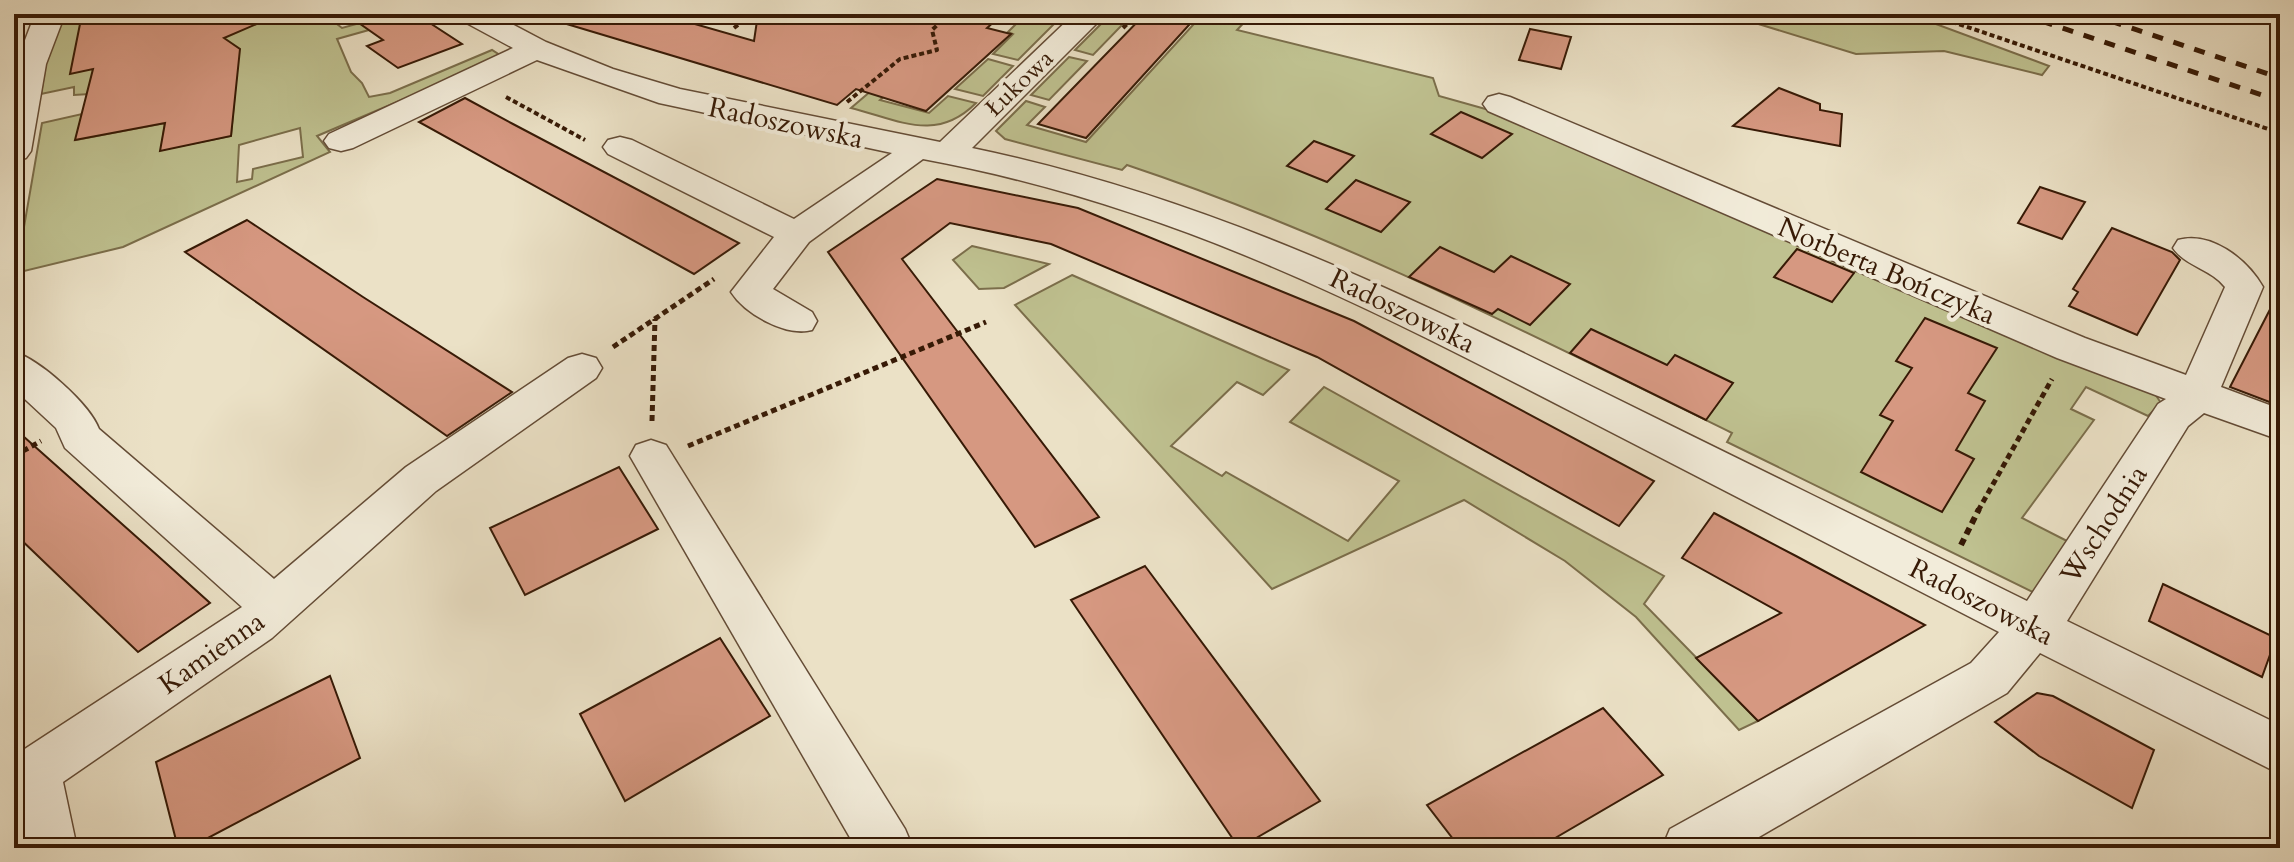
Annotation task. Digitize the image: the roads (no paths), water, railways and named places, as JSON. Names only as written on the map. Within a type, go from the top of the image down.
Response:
[{"type":"street","points":[[14,151],[23,86],[37,41],[50,14]]},
{"type":"street","name":"Radoszowska","points":[[471,14],[536,49],[636,86],[718,109],[932,150],[1097,189],[1244,238],[1408,311],[2280,751]]},
{"type":"street","name":"Łukowa","points":[[798,321],[750,292],[796,234],[903,161],[932,150],[1089,14]]},
{"type":"street","points":[[341,141],[536,49]]},
{"type":"street","name":"Norberta Bończyka","points":[[1499,104],[2071,348],[2196,397],[2245,410],[2280,425]]},
{"type":"street","points":[[620,147],[796,234]]},
{"type":"street","name":"Wschodnia","points":[[1689,848],[1989,678],[2035,628],[2173,415],[2196,397],[2244,287],[2228,269],[2191,248]]},
{"type":"street","points":[[274,607],[421,479],[596,359]]},
{"type":"street","name":"Kamienna","points":[[14,366],[75,421],[80,437],[274,607],[24,779],[50,848]]},
{"type":"street","points":[[651,456],[886,848]]},
{"type":"railway","points":[[2021,14],[2280,101]]},
{"type":"railway","points":[[2090,14],[2280,78]]}]
